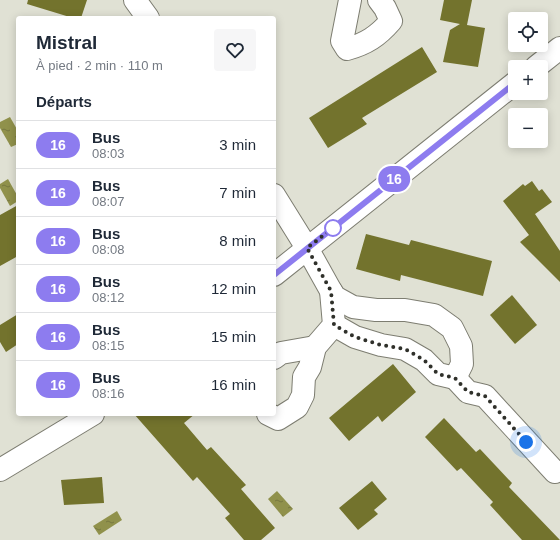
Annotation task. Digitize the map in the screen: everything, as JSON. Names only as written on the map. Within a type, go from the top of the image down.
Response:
[{"type":"street","points":[[136,0],[147,16]]},
{"type":"street","points":[[350,0],[342,41],[347,49],[360,46],[380,33],[391,21],[386,8],[379,0]]},
{"type":"street","points":[[545,60],[560,48]]},
{"type":"street","points":[[276,273],[508,89]]},
{"type":"street","points":[[276,198],[335,297],[353,307],[376,310],[405,310],[434,315],[452,328],[461,346],[462,364],[455,378]]},
{"type":"street","points":[[272,416],[278,419],[297,407],[303,395],[304,376],[310,367],[315,347],[334,325],[331,291]]},
{"type":"street","points":[[334,325],[355,337],[381,345],[405,349],[424,360],[438,374],[455,378],[468,392],[485,396],[555,472]]},
{"type":"street","points":[[276,357],[281,353],[315,347]]},
{"type":"street","points":[[0,470],[91,416]]},
{"type":"water","points":[[10,117],[16,128],[16,145],[11,147],[0,128],[0,122]]},
{"type":"water","points":[[8,179],[16,193],[16,202],[10,206],[0,188],[0,184]]},
{"type":"water","points":[[277,491],[293,509],[283,517],[268,499]]},
{"type":"water","points":[[117,511],[122,520],[99,535],[93,526]]},
{"type":"building","points":[[28,0],[87,0],[82,16],[66,16],[27,4]]},
{"type":"building","points":[[444,0],[472,0],[467,25],[485,28],[478,67],[443,62],[450,30],[460,24],[440,20]]},
{"type":"building","points":[[422,47],[437,72],[362,118],[367,124],[328,148],[309,118]]},
{"type":"building","points":[[532,181],[539,191],[542,189],[552,202],[535,214],[560,251],[560,282],[520,242],[529,235],[503,201],[523,184],[525,186]]},
{"type":"building","points":[[16,206],[16,257],[0,266],[0,215]]},
{"type":"building","points":[[366,234],[409,245],[411,240],[492,261],[483,296],[401,275],[400,281],[356,269]]},
{"type":"building","points":[[512,295],[537,325],[515,344],[490,315]]},
{"type":"building","points":[[16,315],[16,345],[6,352],[0,342],[0,325]]},
{"type":"building","points":[[393,364],[416,392],[382,422],[378,416],[349,441],[329,418]]},
{"type":"building","points":[[136,416],[193,416],[184,423],[207,450],[211,447],[246,485],[241,489],[275,528],[261,540],[244,540],[225,518],[230,514],[197,477],[193,481]]},
{"type":"building","points":[[444,418],[476,452],[480,449],[512,483],[509,487],[560,540],[522,540],[490,505],[493,502],[461,468],[457,471],[425,437]]},
{"type":"building","points":[[102,477],[104,503],[64,505],[61,480]]},
{"type":"building","points":[[372,481],[387,499],[374,510],[378,514],[358,530],[339,508]]},
{"type":"bus line","name":"16","points":[[276,273],[508,89]]},
{"type":"route","points":[[333,228],[307,248],[331,291],[334,325],[355,337],[381,345],[405,349],[424,360],[438,374],[455,378],[468,392],[485,396],[526,442]]}]
